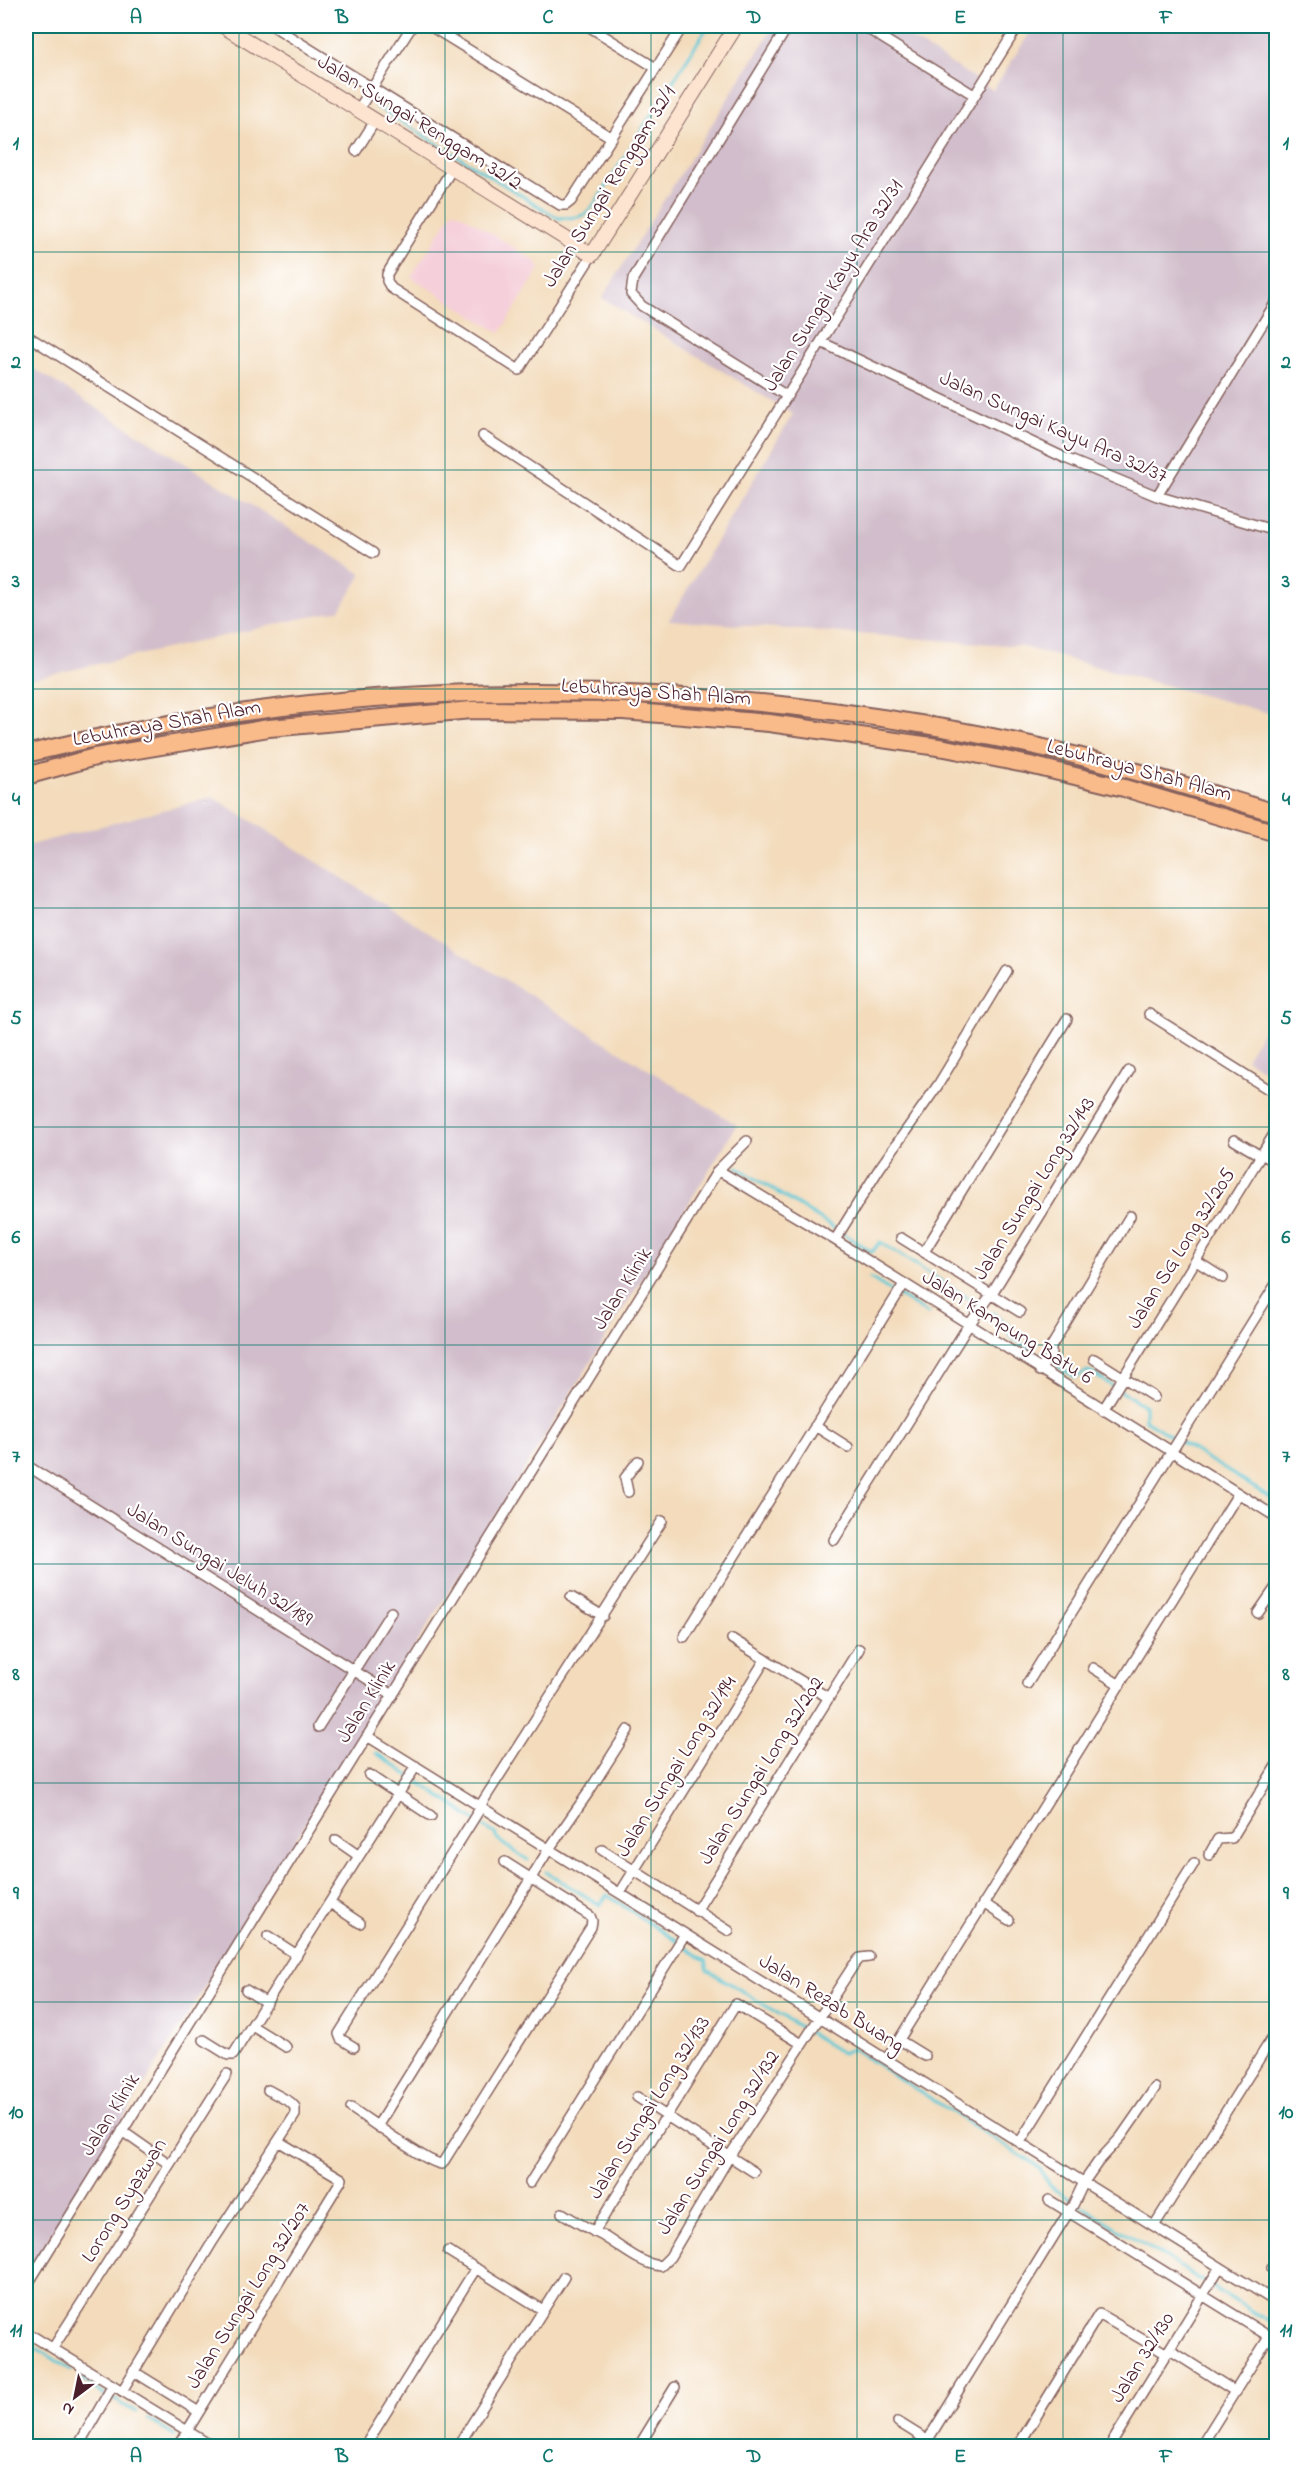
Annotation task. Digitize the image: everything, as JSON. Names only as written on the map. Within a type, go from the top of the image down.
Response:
[{"type":"highway","name":"Lebuhraya Shah Alam","points":[[26,754],[90,738],[290,707],[392,696],[547,691],[624,693],[774,703],[851,712],[947,729],[1034,746],[1129,770],[1276,813]]},
{"type":"highway","name":"Lebuhraya Shah Alam","points":[[26,776],[95,757],[269,728],[472,711],[622,711],[769,723],[945,748],[1030,765],[1114,786],[1276,833]]},
{"type":"street","name":"Jalan Sungai Renggam 32/2","points":[[223,26],[592,255]]},
{"type":"street","points":[[273,26],[560,205],[566,205],[571,201],[683,26]]},
{"type":"street","points":[[358,110],[412,26]]},
{"type":"street","points":[[430,26],[612,138]]},
{"type":"street","points":[[588,26],[656,68]]},
{"type":"street","name":"Jalan Sungai Renggam 32/1","points":[[452,170],[387,274],[387,281],[391,288],[519,370],[736,26]]},
{"type":"street","points":[[787,396],[642,306],[631,294],[633,279],[788,26]]},
{"type":"street","points":[[863,26],[974,95]]},
{"type":"street","name":"Jalan Sungai Kayu Ara 32/31","points":[[483,436],[681,566],[1018,26]]},
{"type":"street","points":[[356,151],[375,121]]},
{"type":"street","points":[[1157,496],[1276,302]]},
{"type":"street","points":[[26,335],[373,553]]},
{"type":"street","name":"Jalan Sungai Kayu Ara 32/37","points":[[821,342],[1065,458],[1157,496],[1276,531]]},
{"type":"street","points":[[836,1240],[879,1169],[938,1084],[1007,971]]},
{"type":"street","points":[[1149,1014],[1276,1094]]},
{"type":"street","points":[[924,1252],[1067,1019]]},
{"type":"street","name":"Jalan Sungai Long 32/143","points":[[834,1540],[991,1295],[1129,1071]]},
{"type":"street","name":"Jalan SG Long 32/205","points":[[1103,1410],[1276,1131]]},
{"type":"street","points":[[1234,1140],[1276,1163]]},
{"type":"street","name":"Jalan Klinik","points":[[26,2287],[718,1170],[747,1142]]},
{"type":"street","name":"Jalan Kampung Batu 6","points":[[718,1170],[836,1240],[899,1290],[969,1326],[1103,1410],[1173,1449],[1276,1517]]},
{"type":"street","points":[[1040,1371],[1051,1353],[1051,1347],[1130,1216]]},
{"type":"street","points":[[902,1238],[1020,1312]]},
{"type":"street","points":[[1196,1261],[1223,1278]]},
{"type":"street","points":[[1027,1684],[1110,1556],[1173,1449],[1276,1284]]},
{"type":"street","points":[[684,1637],[899,1290]]},
{"type":"street","points":[[1094,1359],[1122,1382],[1154,1396]]},
{"type":"street","points":[[815,1426],[848,1447]]},
{"type":"street","points":[[628,1492],[625,1478],[638,1461]]},
{"type":"street","name":"Jalan Sungai Jeluh 32/189","points":[[26,1465],[393,1695]]},
{"type":"street","points":[[887,2060],[1238,1494]]},
{"type":"street","points":[[354,2047],[339,2034],[662,1521]]},
{"type":"street","points":[[1258,1613],[1276,1587]]},
{"type":"street","points":[[571,1597],[603,1616]]},
{"type":"street","points":[[318,1727],[391,1612]]},
{"type":"street","points":[[732,1639],[829,1698]]},
{"type":"street","name":"Jalan Sungai Long 32/202","points":[[696,1911],[859,1649]]},
{"type":"street","name":"Jalan Sungai Long 32/194","points":[[620,1893],[765,1660]]},
{"type":"street","points":[[1093,1668],[1120,1685]]},
{"type":"street","points":[[378,2125],[532,1880],[549,1849],[628,1730]]},
{"type":"street","name":"Jalan Rezab Buang","points":[[367,1736],[416,1766],[477,1812],[549,1849],[1276,2302]]},
{"type":"street","points":[[204,2040],[228,2055],[233,2055],[416,1766]]},
{"type":"street","points":[[1209,1855],[1218,1839],[1232,1838],[1276,1766]]},
{"type":"street","points":[[369,1775],[431,1816]]},
{"type":"street","points":[[336,1840],[359,1856]]},
{"type":"street","points":[[602,1850],[729,1931]]},
{"type":"street","points":[[351,2108],[437,2164],[442,2164],[551,1993],[591,1927],[592,1921],[590,1916],[505,1862]]},
{"type":"street","points":[[1020,2142],[1194,1863]]},
{"type":"street","points":[[330,1903],[360,1923]]},
{"type":"street","points":[[983,1904],[1009,1920]]},
{"type":"street","points":[[531,2183],[685,1934]]},
{"type":"street","points":[[268,1936],[297,1955]]},
{"type":"street","name":"Jalan Sungai Long 32/132","points":[[594,2232],[651,2265],[662,2266],[670,2257],[729,2157],[853,1966],[860,1958],[869,1957]]},
{"type":"street","points":[[246,1990],[267,2003]]},
{"type":"street","name":"Jalan Sungai Long 32/133","points":[[594,2232],[736,2004],[804,2041]]},
{"type":"street","points":[[252,2026],[286,2047]]},
{"type":"street","points":[[1154,2226],[1276,2032]]},
{"type":"street","points":[[899,2040],[925,2056]]},
{"type":"street","name":"Lorong Syazwan","points":[[53,2348],[227,2074]]},
{"type":"street","points":[[898,2422],[925,2443],[1071,2209],[1084,2182],[1121,2137],[1155,2088]]},
{"type":"street","points":[[78,2446],[117,2388],[133,2371],[295,2115],[295,2107],[268,2090]]},
{"type":"street","points":[[637,2097],[754,2172]]},
{"type":"street","points":[[122,2132],[169,2164]]},
{"type":"street","name":"Jalan Sungai Long 32/207","points":[[178,2446],[342,2179],[278,2141]]},
{"type":"street","points":[[1048,2200],[1071,2209],[1208,2289],[1274,2331],[1201,2446]]},
{"type":"street","points":[[562,2213],[594,2232]]},
{"type":"street","points":[[448,2251],[543,2310]]},
{"type":"street","name":"Jalan 32/130","points":[[1110,2446],[1220,2267]]},
{"type":"street","points":[[365,2446],[476,2268]]},
{"type":"street","points":[[458,2446],[564,2277]]},
{"type":"street","points":[[1018,2446],[1099,2314],[1236,2392]]},
{"type":"street","points":[[26,2332],[212,2446]]},
{"type":"street","points":[[133,2371],[199,2412]]},
{"type":"street","points":[[639,2446],[675,2388]]},
{"type":"shaded area","points":[[774,26],[891,26],[993,90],[1034,26],[1276,26],[1276,715],[1019,646],[669,620],[793,414],[602,298]]},
{"type":"shaded area","points":[[453,211],[535,261],[540,268],[500,333],[411,277]]},
{"type":"shaded area","points":[[26,364],[362,574],[340,610],[26,680]]},
{"type":"shaded area","points":[[213,797],[737,1125],[26,2276],[26,846]]},
{"type":"shaded area","points":[[1276,1009],[1276,1078],[1246,1059]]},
{"type":"waterway","points":[[376,106],[558,218],[579,217],[588,212],[595,203],[708,26]]},
{"type":"waterway","points":[[737,1167],[872,1252],[880,1242],[971,1300]]},
{"type":"waterway","points":[[870,1278],[928,1314]]},
{"type":"waterway","points":[[992,1313],[1008,1324],[1011,1337],[1075,1377],[1088,1371],[1145,1406],[1145,1420],[1276,1501]]},
{"type":"waterway","points":[[376,1753],[495,1834],[503,1844],[528,1860]]},
{"type":"waterway","points":[[546,1872],[600,1905],[607,1895],[706,1961],[708,1970],[842,2053],[853,2049],[1040,2168],[1049,2186],[1274,2325]]},
{"type":"waterway","points":[[26,2341],[71,2370]]},
{"type":"waterway","points":[[81,2378],[104,2395]]},
{"type":"waterway","points":[[113,2399],[136,2412]]},
{"type":"waterway","points":[[148,2419],[174,2436]]}]
